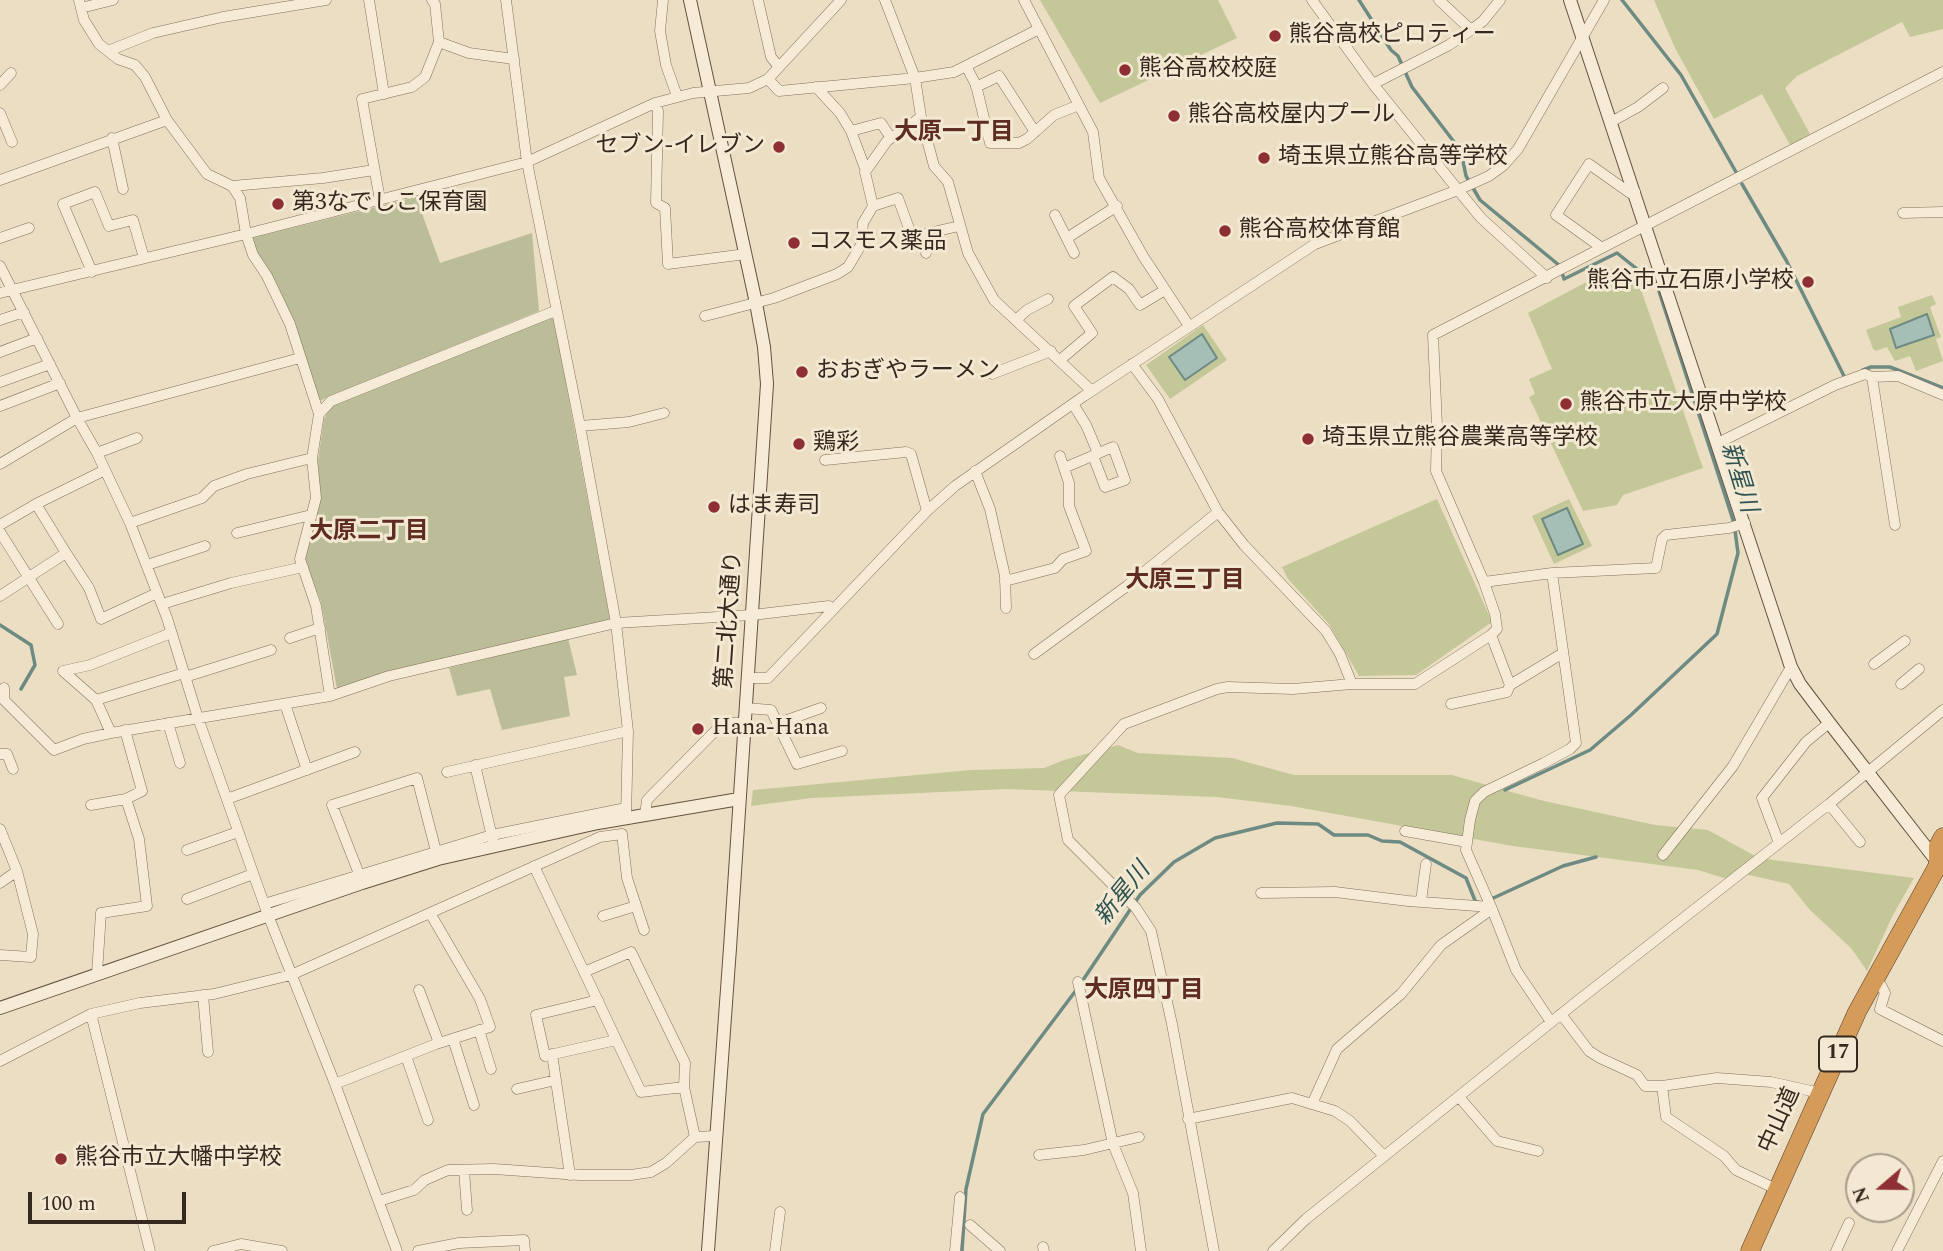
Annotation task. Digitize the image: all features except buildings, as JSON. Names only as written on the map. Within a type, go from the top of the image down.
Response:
[{"type":"highway","name":"中山道","points":[[1750,1251],[1873,981],[1941,863],[1938,846],[1943,837]]},
{"type":"street","points":[[113,0],[80,4],[84,20],[99,44],[118,59],[135,65],[145,77],[167,120],[207,174],[232,186],[323,178],[374,170]]},
{"type":"street","points":[[108,51],[153,33],[223,17],[326,0]]},
{"type":"street","points":[[369,0],[384,94]]},
{"type":"street","points":[[380,200],[362,99],[412,87],[425,77],[439,42],[435,4],[432,0]]},
{"type":"street","points":[[506,0],[527,162],[580,426],[615,623],[628,730],[626,813]]},
{"type":"street","points":[[663,0],[660,31],[666,65],[677,96]]},
{"type":"street","name":"第二北大通り","points":[[690,0],[756,303],[768,384],[708,1251]]},
{"type":"street","points":[[758,0],[771,57],[778,66]]},
{"type":"street","points":[[0,293],[527,162],[655,103],[710,90],[749,88],[768,79],[841,0]]},
{"type":"street","points":[[886,0],[915,78],[921,117],[934,166],[947,183],[968,253],[994,300],[1092,391]]},
{"type":"street","points":[[1024,0],[1093,132],[1100,178],[1143,256],[1189,326]]},
{"type":"street","points":[[1312,0],[1373,84],[1461,189],[1481,218],[1551,276]]},
{"type":"street","points":[[1439,0],[1471,30]]},
{"type":"street","points":[[1373,84],[1449,45],[1483,21],[1500,0]]},
{"type":"street","points":[[1570,0],[1791,667],[1829,723],[1941,863]]},
{"type":"street","points":[[747,678],[768,678],[927,510],[975,471],[1092,391],[1315,244],[1461,189],[1504,165],[1518,149],[1604,0]]},
{"type":"street","points":[[768,79],[779,91],[954,72],[1039,29]]},
{"type":"street","points":[[439,42],[469,53],[514,59]]},
{"type":"street","points":[[965,66],[976,86],[990,143],[1020,143],[1054,115],[1079,105]]},
{"type":"street","points":[[1214,1251],[1151,931],[1133,906],[1068,840],[1059,795],[1124,724],[1217,689],[1415,684],[1491,635],[1497,629],[1495,614],[1436,471],[1433,335],[1943,72]]},
{"type":"street","points":[[0,85],[11,73]]},
{"type":"street","points":[[976,86],[999,76],[1035,132]]},
{"type":"street","points":[[816,87],[841,113],[851,131],[866,171],[873,206]]},
{"type":"street","points":[[1611,122],[1638,107],[1663,88]]},
{"type":"street","points":[[655,103],[658,111],[656,203],[665,208],[668,264],[746,254]]},
{"type":"street","points":[[0,113],[12,142]]},
{"type":"street","points":[[866,171],[891,138],[921,117]]},
{"type":"street","points":[[0,180],[167,120]]},
{"type":"street","points":[[851,131],[881,123],[891,138]]},
{"type":"street","points":[[112,138],[123,188]]},
{"type":"street","points":[[1602,248],[1556,215],[1589,164],[1630,192],[1635,192]]},
{"type":"street","points":[[232,186],[240,198],[246,234],[253,255],[267,276],[290,324],[319,414],[312,458],[316,498],[300,559],[316,606],[330,696]]},
{"type":"street","points":[[92,272],[63,204],[95,192],[109,226],[133,220],[144,258]]},
{"type":"street","points":[[705,316],[756,303],[837,274],[848,267],[861,245],[863,223],[873,206],[898,198],[912,237],[958,226]]},
{"type":"street","points":[[1067,238],[1116,206]]},
{"type":"street","points":[[1903,213],[1943,212]]},
{"type":"street","points":[[1055,215],[1074,253]]},
{"type":"street","points":[[0,238],[29,229]]},
{"type":"street","points":[[923,235],[926,253]]},
{"type":"street","points":[[0,266],[97,453],[147,565],[253,874],[397,1251]]},
{"type":"street","points":[[1060,360],[1092,333],[1074,306],[1113,277],[1129,289],[1140,305],[1166,290]]},
{"type":"street","points":[[1016,320],[1027,310],[1048,299]]},
{"type":"street","points":[[319,414],[331,401],[555,311]]},
{"type":"street","points":[[0,320],[24,312]]},
{"type":"street","points":[[0,352],[37,338]]},
{"type":"street","points":[[992,374],[1051,351]]},
{"type":"street","points":[[0,464],[77,418],[300,358]]},
{"type":"street","points":[[0,382],[50,363]]},
{"type":"street","points":[[1132,364],[1158,399],[1218,512],[1244,545],[1326,631],[1340,654],[1352,684]]},
{"type":"street","points":[[1717,439],[1865,374],[1872,377],[1898,376],[1943,395]]},
{"type":"street","points":[[1872,377],[1895,525]]},
{"type":"street","points":[[0,406],[60,383]]},
{"type":"street","points":[[1064,468],[1096,454],[1086,425],[1073,404]]},
{"type":"street","points":[[580,426],[629,422],[664,413]]},
{"type":"street","points":[[97,453],[137,438]]},
{"type":"street","points":[[825,460],[906,452],[911,454],[927,510]]},
{"type":"street","points":[[1005,581],[1055,568],[1063,559],[1086,551],[1069,506],[1069,483],[1060,456]]},
{"type":"street","points":[[130,523],[202,498],[214,486],[225,482],[312,458]]},
{"type":"street","points":[[0,525],[105,470]]},
{"type":"street","points":[[975,471],[990,509],[1005,581],[1006,608]]},
{"type":"street","points":[[36,504],[89,587],[101,619],[158,593]]},
{"type":"street","points":[[1034,654],[1127,586],[1218,512]]},
{"type":"street","points":[[237,533],[311,515]]},
{"type":"street","points":[[1484,582],[1552,573],[1656,568],[1662,539],[1666,535],[1743,524]]},
{"type":"street","points":[[0,532],[58,624]]},
{"type":"street","points":[[147,565],[205,546]]},
{"type":"street","points":[[0,596],[66,554]]},
{"type":"street","points":[[162,604],[231,583],[303,566]]},
{"type":"street","points":[[1551,1022],[1516,970],[1466,850],[1475,801],[1484,792],[1544,763],[1576,743],[1552,573]]},
{"type":"street","points":[[4,688],[4,700],[54,750],[83,739],[125,730],[330,696],[389,676],[615,623],[752,615],[829,606],[832,608]]},
{"type":"street","points":[[290,638],[320,628]]},
{"type":"street","points":[[111,733],[96,700],[63,671],[90,665],[171,633]]},
{"type":"street","points":[[1491,635],[1510,685]]},
{"type":"street","points":[[1874,664],[1905,641]]},
{"type":"street","points":[[96,700],[271,650]]},
{"type":"street","points":[[1451,704],[1507,692],[1510,685],[1563,653]]},
{"type":"street","points":[[1663,855],[1733,766],[1791,667]]},
{"type":"street","points":[[1901,684],[1919,669]]},
{"type":"street","points":[[285,704],[307,769]]},
{"type":"street","points":[[745,708],[771,710],[797,764],[842,751]]},
{"type":"street","points":[[779,723],[821,708]]},
{"type":"street","points":[[1273,1251],[1306,1219],[1384,1156],[1829,804],[1943,710]]},
{"type":"street","points":[[168,723],[180,763]]},
{"type":"street","points":[[645,815],[647,800],[723,723],[744,723]]},
{"type":"street","points":[[1779,843],[1762,798],[1806,742],[1829,723]]},
{"type":"street","points":[[91,805],[126,799],[142,791],[125,730]]},
{"type":"street","points":[[447,772],[628,730]]},
{"type":"street","points":[[227,799],[355,752]]},
{"type":"street","points":[[0,754],[7,754],[13,769]]},
{"type":"street","points":[[475,765],[493,840]]},
{"type":"street","points":[[361,878],[332,805],[417,778],[437,855]]},
{"type":"street","points":[[97,973],[101,913],[147,906],[139,839],[126,799]]},
{"type":"street","points":[[0,1008],[266,909],[437,855],[493,840],[626,813],[645,815],[739,799]]},
{"type":"street","points":[[1829,804],[1860,842]]},
{"type":"street","points":[[493,840],[597,823],[626,813]]},
{"type":"street","points":[[597,823],[600,837]]},
{"type":"street","points":[[0,829],[17,871],[33,934],[31,957],[0,955]]},
{"type":"street","points":[[1405,831],[1467,842]]},
{"type":"street","points":[[187,850],[238,832]]},
{"type":"street","points":[[0,1061],[91,1014],[140,1003],[203,995],[291,975],[600,837],[622,834],[627,878],[644,930]]},
{"type":"street","points":[[1421,901],[1426,864]]},
{"type":"street","points":[[534,866],[641,1092],[684,1087]]},
{"type":"street","points":[[0,883],[17,871]]},
{"type":"street","points":[[187,899],[253,874]]},
{"type":"street","points":[[1261,893],[1335,892],[1492,908]]},
{"type":"street","points":[[603,916],[636,906]]},
{"type":"street","points":[[1312,1104],[1337,1049],[1401,994],[1441,945],[1492,908]]},
{"type":"street","points":[[335,1084],[439,1043],[490,1027],[480,999],[430,913]]},
{"type":"street","points":[[584,972],[631,952],[685,1063],[684,1087],[695,1137]]},
{"type":"street","points":[[1873,981],[1881,985],[1885,993],[1880,1009],[1943,1041]]},
{"type":"street","points":[[1079,986],[1113,1144],[1133,1193],[1141,1251]]},
{"type":"street","points":[[419,990],[439,1043]]},
{"type":"street","points":[[203,995],[208,1052]]},
{"type":"street","points":[[597,1000],[536,1015],[545,1056],[616,1040]]},
{"type":"street","points":[[91,1014],[150,1251]]},
{"type":"street","points":[[1561,1014],[1589,1051],[1637,1075],[1645,1086],[1662,1087],[1717,1078],[1771,1082],[1820,1093]]},
{"type":"street","points":[[479,1031],[491,1069]]},
{"type":"street","points":[[453,1039],[474,1105]]},
{"type":"street","points":[[552,1054],[570,1175]]},
{"type":"street","points":[[407,1056],[428,1120]]},
{"type":"street","points":[[517,1089],[556,1080]]},
{"type":"street","points":[[1662,1087],[1666,1117],[1724,1156],[1736,1170],[1778,1190]]},
{"type":"street","points":[[1459,1097],[1497,1141],[1538,1151]]},
{"type":"street","points":[[1188,1119],[1292,1098],[1335,1111],[1350,1121],[1384,1156]]},
{"type":"street","points":[[379,1201],[414,1190],[425,1180],[448,1170],[494,1169],[570,1175],[631,1175],[651,1172],[666,1163],[695,1137],[715,1136]]},
{"type":"street","points":[[1039,1155],[1084,1150],[1139,1137]]},
{"type":"street","points":[[1897,1251],[1943,1161]]},
{"type":"street","points":[[464,1170],[467,1210]]},
{"type":"street","points":[[955,1251],[960,1197]]},
{"type":"street","points":[[775,1251],[780,1212]]},
{"type":"street","points":[[1836,1251],[1849,1223]]},
{"type":"street","points":[[970,1224],[1000,1251]]},
{"type":"street","points":[[418,1251],[459,1242],[524,1240],[525,1251]]},
{"type":"street","points":[[213,1251],[241,1244],[282,1251]]},
{"type":"green space","name":"熊谷高校校庭","points":[[1040,0],[1218,0],[1237,38],[1100,103]]},
{"type":"green space","points":[[1654,0],[1943,0],[1943,29],[1910,37],[1902,22],[1797,76],[1785,88],[1810,134],[1790,145],[1762,94],[1714,119],[1675,48]]},
{"type":"green space","points":[[416,197],[440,263],[532,233],[539,311],[319,401],[290,312],[262,264],[252,238]]},
{"type":"green space","points":[[1611,269],[1639,284],[1703,468],[1623,495],[1617,505],[1583,511],[1529,397],[1535,394],[1529,379],[1552,369],[1528,313]]},
{"type":"green space","points":[[1932,295],[1936,304],[1930,307],[1941,337],[1936,339],[1943,361],[1916,371],[1910,356],[1895,361],[1887,347],[1876,351],[1873,349],[1866,330],[1901,317],[1898,307]]},
{"type":"green space","points":[[553,314],[610,620],[373,676],[337,689],[321,602],[305,560],[319,495],[318,461],[324,419],[332,405]]},
{"type":"green space","points":[[1203,325],[1227,360],[1170,399],[1146,365]]},
{"type":"green space","points":[[1437,499],[1492,622],[1416,675],[1359,676],[1329,624],[1288,579],[1282,567]]},
{"type":"green space","points":[[1569,499],[1592,546],[1554,564],[1532,516]]},
{"type":"green space","points":[[568,638],[577,675],[564,677],[570,716],[502,730],[490,689],[457,696],[449,668]]},
{"type":"green space","points":[[1118,745],[1138,753],[1232,758],[1294,775],[1452,775],[1540,800],[1655,825],[1708,830],[1755,856],[1727,879],[1698,870],[1513,846],[1291,806],[1217,797],[1006,789],[812,798],[751,806],[753,790],[971,770],[1044,768]]},
{"type":"green space","points":[[1766,859],[1914,878],[1867,971],[1851,948],[1810,910],[1789,884],[1740,873]]},
{"type":"water","points":[[1927,314],[1934,335],[1896,348],[1890,329]]},
{"type":"water","points":[[1202,334],[1217,358],[1185,380],[1169,357]]},
{"type":"water","points":[[1567,508],[1583,544],[1558,555],[1542,519]]},
{"type":"waterway","name":"新星川","points":[[1359,0],[1391,50],[1398,56],[1412,87],[1461,151],[1466,176],[1480,200],[1560,266],[1564,279],[1617,253],[1657,285],[1734,523],[1738,553],[1717,634],[1590,750],[1505,790]]},
{"type":"waterway","points":[[1622,0],[1681,75],[1736,172]]},
{"type":"waterway","points":[[1742,184],[1786,260],[1845,378]]},
{"type":"waterway","points":[[1863,370],[1890,367],[1943,388]]},
{"type":"waterway","points":[[0,625],[31,645],[35,665],[21,689]]},
{"type":"waterway","name":"新星川","points":[[1081,983],[1140,895],[1174,862],[1215,838],[1277,823],[1318,824],[1334,835],[1368,835],[1382,841],[1400,842],[1466,878],[1476,903],[1478,902]]},
{"type":"waterway","name":"新星川","points":[[1489,900],[1563,866],[1596,857]]},
{"type":"waterway","name":"新星川","points":[[962,1251],[966,1189],[983,1114],[1077,989]]},
{"type":"place","name":"熊谷高校ピロティー","points":[[1275,36]]},
{"type":"place","name":"熊谷高校校庭","points":[[1125,70]]},
{"type":"place","name":"熊谷高校屋内プール","points":[[1174,116]]},
{"type":"place","name":"セブン-イレブン","points":[[779,147]]},
{"type":"place","name":"埼玉県立熊谷高等学校","points":[[1264,158]]},
{"type":"place","name":"第3なでしこ保育園","points":[[278,204]]},
{"type":"place","name":"熊谷高校体育館","points":[[1225,231]]},
{"type":"place","name":"コスモス薬品","points":[[794,243]]},
{"type":"place","name":"熊谷市立石原小学校","points":[[1808,282]]},
{"type":"place","name":"おおぎやラーメン","points":[[802,372]]},
{"type":"place","name":"熊谷市立大原中学校","points":[[1566,404]]},
{"type":"place","name":"埼玉県立熊谷農業高等学校","points":[[1308,439]]},
{"type":"place","name":"鶏彩","points":[[799,444]]},
{"type":"place","name":"はま寿司","points":[[714,507]]},
{"type":"place","name":"Hana-Hana","points":[[698,729]]},
{"type":"place","name":"熊谷市立大幡中学校","points":[[61,1159]]},
{"type":"district","name":"大原一丁目","points":[[954,134]]},
{"type":"district","name":"大原二丁目","points":[[369,533]]},
{"type":"district","name":"大原三丁目","points":[[1185,582]]},
{"type":"district","name":"大原四丁目","points":[[1144,992]]}]
